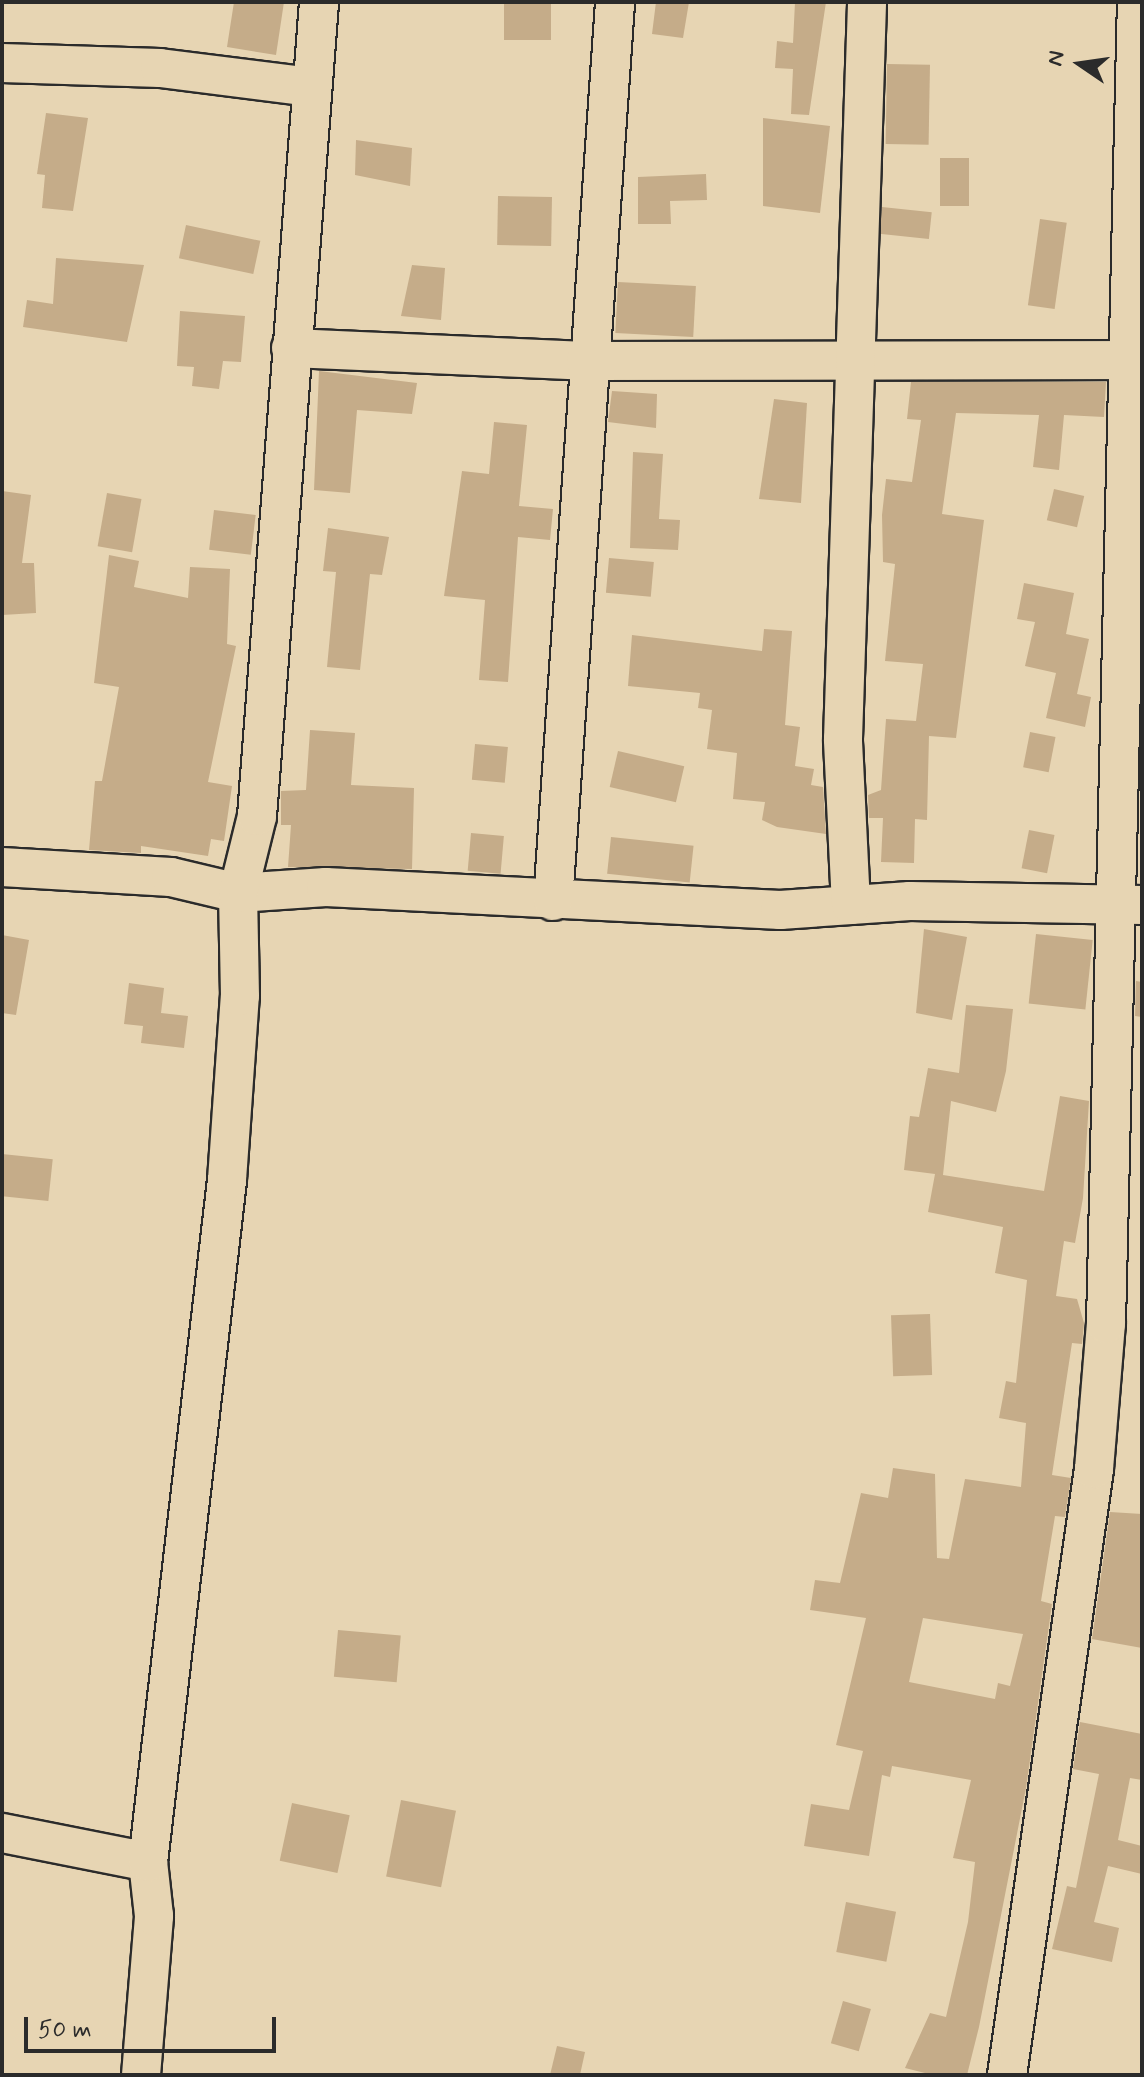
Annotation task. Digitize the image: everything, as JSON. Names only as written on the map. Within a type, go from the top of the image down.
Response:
[{"type":"street","points":[[141,2075],[154,1916],[148,1862],[227,1180],[240,996],[238,893],[257,816],[310,87],[319,2]]},
{"type":"street","points":[[553,901],[586,361],[615,2]]},
{"type":"street","points":[[851,905],[843,739],[851,360],[867,2]]},
{"type":"street","points":[[1007,2075],[1094,1469],[1115,1137],[1127,905],[1137,2]]},
{"type":"street","points":[[2,63],[160,68],[310,87]]},
{"type":"street","points":[[291,348],[586,361],[1134,360]]},
{"type":"street","points":[[2,867],[171,877],[238,893],[326,887],[553,901],[780,910],[851,905],[1127,905]]},
{"type":"street","points":[[2,1833],[148,1862]]},
{"type":"building","points":[[234,2],[284,2],[276,55],[227,47]]},
{"type":"building","points":[[504,2],[551,2],[551,40],[504,40]]},
{"type":"building","points":[[656,2],[689,2],[683,38],[652,34]]},
{"type":"building","points":[[795,2],[826,2],[809,115],[791,114],[793,69],[775,68],[777,41],[793,43]]},
{"type":"building","points":[[887,64],[930,65],[929,145],[886,144]]},
{"type":"building","points":[[46,113],[88,118],[73,211],[42,208],[45,175],[37,174]]},
{"type":"building","points":[[763,118],[830,126],[820,213],[763,206]]},
{"type":"building","points":[[356,140],[412,148],[410,186],[355,175]]},
{"type":"building","points":[[940,158],[969,158],[969,206],[940,206]]},
{"type":"building","points":[[706,174],[707,200],[670,201],[671,224],[638,224],[638,177]]},
{"type":"building","points":[[498,196],[552,197],[551,246],[497,245]]},
{"type":"building","points":[[882,207],[932,212],[929,239],[879,234]]},
{"type":"building","points":[[1040,219],[1067,223],[1055,309],[1028,305]]},
{"type":"building","points":[[186,225],[260,241],[253,274],[179,258]]},
{"type":"building","points":[[56,258],[144,265],[127,342],[23,327],[27,300],[53,304]]},
{"type":"building","points":[[412,265],[445,268],[441,320],[401,316]]},
{"type":"building","points":[[618,282],[696,286],[693,337],[615,333]]},
{"type":"building","points":[[180,311],[245,316],[241,362],[223,361],[219,389],[192,386],[194,367],[177,366]]},
{"type":"building","points":[[319,371],[417,383],[412,414],[357,410],[350,493],[314,490]]},
{"type":"building","points":[[911,382],[1106,382],[1104,417],[1064,415],[1059,470],[1033,467],[1039,415],[956,413],[942,514],[984,520],[956,738],[929,736],[927,820],[915,819],[914,863],[881,862],[883,818],[869,818],[868,795],[881,790],[886,719],[916,721],[923,664],[885,661],[895,564],[883,562],[882,515],[886,479],[912,482],[921,420],[907,419]]},
{"type":"building","points":[[612,391],[657,394],[656,428],[608,422]]},
{"type":"building","points":[[774,399],[807,403],[801,503],[759,499]]},
{"type":"building","points":[[494,422],[527,425],[519,506],[553,509],[550,540],[518,537],[508,682],[479,680],[485,600],[444,596],[462,471],[489,474]]},
{"type":"building","points":[[633,452],[663,454],[659,519],[680,520],[678,550],[630,548]]},
{"type":"building","points":[[1054,489],[1084,496],[1077,527],[1047,520]]},
{"type":"building","points":[[2,491],[31,495],[22,563],[34,563],[36,613],[2,615]]},
{"type":"building","points":[[107,493],[141,499],[132,552],[98,546]]},
{"type":"building","points":[[214,510],[256,515],[251,555],[209,550]]},
{"type":"building","points":[[328,528],[389,537],[382,575],[370,574],[360,670],[327,667],[336,572],[323,571]]},
{"type":"building","points":[[109,555],[139,561],[134,587],[188,598],[190,567],[230,569],[227,644],[236,646],[208,782],[232,786],[224,841],[211,839],[208,856],[141,846],[141,853],[89,850],[95,781],[102,781],[119,687],[94,683]]},
{"type":"building","points":[[609,558],[654,562],[651,597],[606,593]]},
{"type":"building","points":[[1024,583],[1074,593],[1066,634],[1089,639],[1077,694],[1091,697],[1085,727],[1046,718],[1056,673],[1025,666],[1035,622],[1017,619]]},
{"type":"building","points":[[764,629],[792,631],[785,725],[800,727],[795,766],[814,769],[811,785],[823,787],[826,834],[777,827],[762,820],[765,802],[733,799],[737,753],[707,749],[712,710],[698,708],[700,693],[628,686],[632,635],[762,651]]},
{"type":"building","points":[[310,730],[355,733],[351,785],[414,788],[412,869],[288,867],[291,825],[281,825],[281,791],[306,790]]},
{"type":"building","points":[[1030,732],[1056,737],[1049,772],[1023,767]]},
{"type":"building","points":[[475,744],[508,747],[505,783],[472,780]]},
{"type":"building","points":[[618,751],[684,766],[676,802],[610,787]]},
{"type":"building","points":[[1029,830],[1055,835],[1047,873],[1022,868]]},
{"type":"building","points":[[471,833],[504,836],[501,874],[468,871]]},
{"type":"building","points":[[611,837],[694,846],[690,882],[607,874]]},
{"type":"building","points":[[924,929],[967,937],[952,1020],[916,1013]]},
{"type":"building","points":[[1036,934],[1093,940],[1085,1010],[1029,1004]]},
{"type":"building","points":[[2,935],[29,940],[16,1015],[2,1013]]},
{"type":"building","points":[[1136,981],[1142,982],[1142,1017],[1135,1016]]},
{"type":"building","points":[[129,983],[164,988],[161,1013],[188,1016],[184,1048],[141,1043],[143,1026],[124,1024]]},
{"type":"building","points":[[966,1005],[1013,1009],[1006,1071],[996,1112],[951,1101],[943,1175],[1044,1191],[1060,1096],[1089,1101],[1083,1198],[1075,1243],[1064,1241],[1056,1296],[1077,1299],[1084,1323],[1082,1344],[1072,1343],[1052,1475],[1071,1478],[1065,1517],[1055,1516],[1041,1601],[1052,1604],[1026,1788],[979,2027],[967,2075],[933,2075],[905,2068],[930,2013],[946,2017],[968,1922],[975,1862],[953,1858],[971,1780],[892,1766],[890,1777],[882,1775],[869,1856],[804,1846],[811,1804],[849,1810],[863,1751],[836,1745],[866,1618],[810,1610],[815,1580],[840,1583],[861,1493],[888,1498],[893,1468],[935,1474],[937,1558],[949,1559],[965,1479],[1021,1487],[1026,1423],[999,1418],[1006,1381],[1016,1383],[1027,1280],[995,1273],[1003,1227],[928,1212],[935,1174],[904,1170],[910,1116],[919,1117],[928,1068],[959,1073]],"holes":[[[923,1618],[1023,1634],[1010,1686],[998,1683],[995,1699],[909,1682]]]},
{"type":"building","points":[[2,1154],[53,1159],[48,1201],[2,1196]]},
{"type":"building","points":[[930,1314],[932,1375],[893,1376],[891,1315]]},
{"type":"building","points":[[1110,1512],[1142,1514],[1142,1648],[1092,1639]]},
{"type":"building","points":[[338,1630],[401,1635],[397,1682],[334,1677]]},
{"type":"building","points":[[1080,1722],[1142,1734],[1142,1780],[1130,1778],[1118,1840],[1142,1846],[1142,1874],[1108,1866],[1094,1922],[1119,1928],[1112,1962],[1052,1949],[1067,1886],[1076,1888],[1099,1774],[1073,1769]]},
{"type":"building","points":[[401,1800],[456,1811],[441,1887],[386,1877]]},
{"type":"building","points":[[292,1803],[350,1815],[337,1873],[280,1861]]},
{"type":"building","points":[[846,1902],[896,1912],[886,1962],[836,1952]]},
{"type":"building","points":[[843,2001],[871,2009],[859,2051],[831,2043]]},
{"type":"building","points":[[557,2046],[585,2052],[580,2075],[550,2075]]}]
